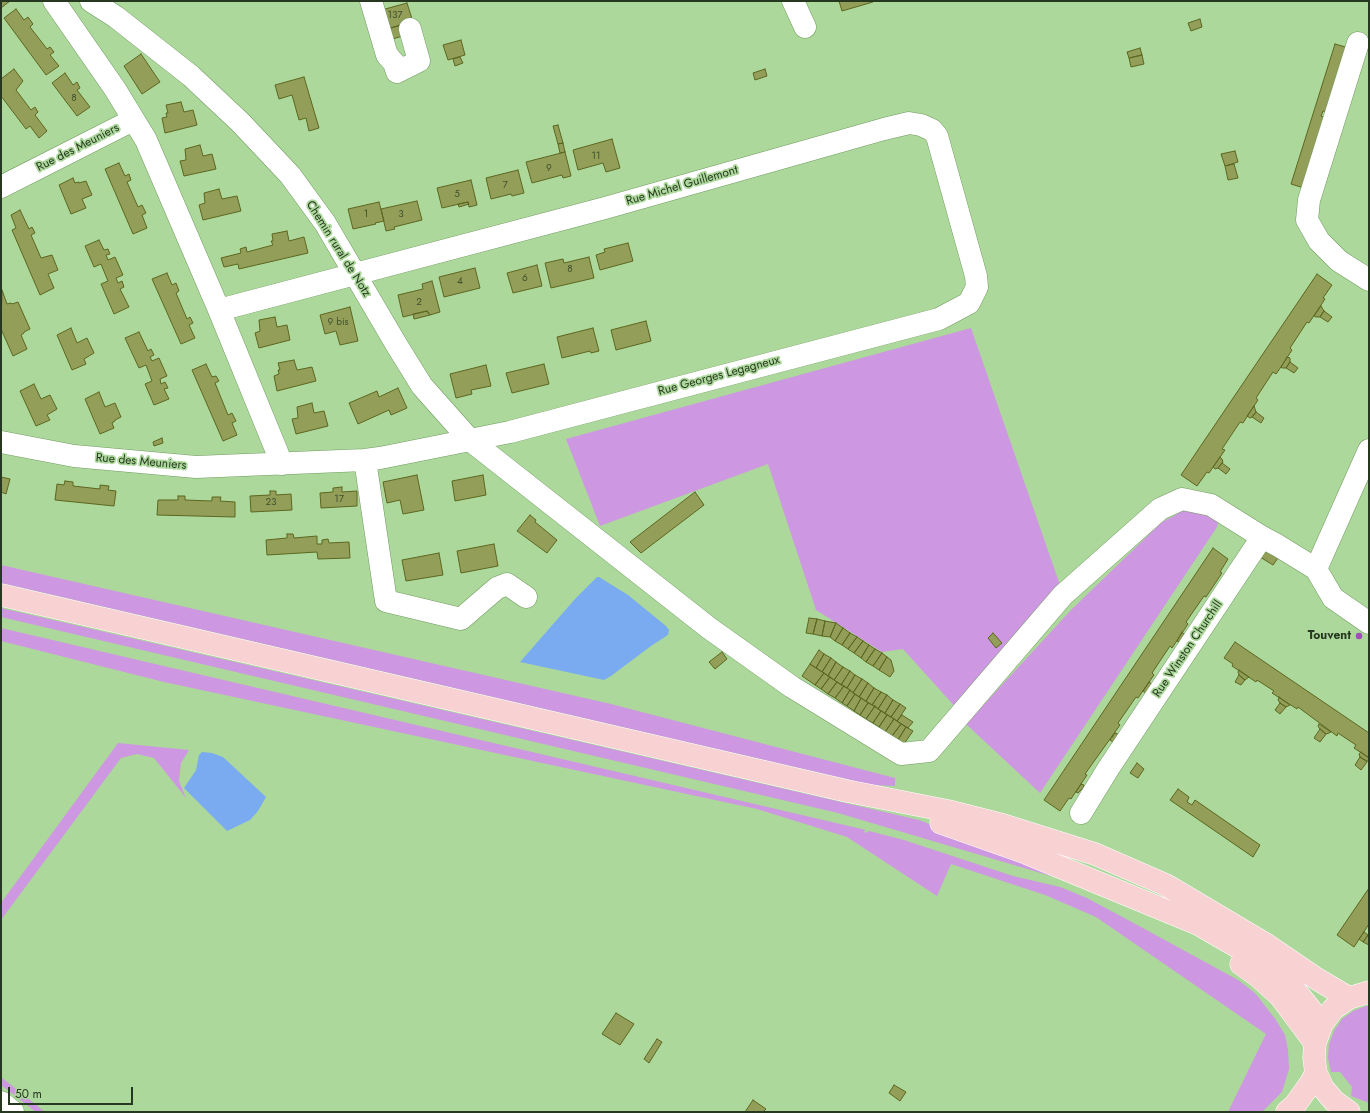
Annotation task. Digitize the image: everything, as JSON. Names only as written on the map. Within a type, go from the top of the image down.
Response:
[{"type":"main road","points":[[1,595],[847,791],[948,811],[996,823],[1094,854],[1166,885],[1267,945],[1317,979],[1364,993]]},
{"type":"main road","points":[[847,791],[1026,853],[1107,886],[1175,923],[1225,953],[1259,978],[1280,996],[1318,1034]]},
{"type":"main road","points":[[1347,1112],[1334,1102],[1323,1088],[1316,1073],[1314,1058],[1318,1034],[1333,1009],[1364,993]]},
{"type":"main road","points":[[1287,1112],[1295,1105],[1316,1073]]},
{"type":"street","name":"Rue des Meuniers","points":[[54,1],[115,89],[146,140],[220,310],[282,464]]},
{"type":"street","name":"Chemin rural de Notz","points":[[91,1],[116,17],[191,76],[245,127],[290,175],[325,223],[422,386],[470,440],[709,628],[792,687],[901,754],[929,752],[1063,595],[1160,508],[1182,499],[1211,505],[1262,537]]},
{"type":"street","points":[[371,1],[386,55],[394,64],[397,72],[419,61],[410,29]]},
{"type":"street","points":[[793,1],[805,27]]},
{"type":"street","points":[[1358,43],[1309,200],[1307,220],[1319,241],[1339,261],[1369,280]]},
{"type":"street","name":"Rue des Meuniers","points":[[1,187],[133,120]]},
{"type":"street","name":"Rue Michel Guillemont","points":[[354,274],[606,208],[876,131],[909,124],[926,127],[938,136],[958,205]]},
{"type":"street","name":"Rue Georges Legagneux","points":[[365,460],[510,432],[939,319],[969,303],[977,287],[976,276],[958,205]]},
{"type":"street","points":[[220,310],[354,274]]},
{"type":"street","name":"Rue des Meuniers","points":[[1,442],[74,456],[196,467],[365,460]]},
{"type":"street","points":[[1316,568],[1369,450]]},
{"type":"street","points":[[365,460],[386,601],[462,619],[497,588],[507,584],[526,597]]},
{"type":"street","points":[[1262,537],[1316,568],[1333,598],[1369,623]]},
{"type":"street","name":"Rue Winston Churchill","points":[[1081,813],[1112,763],[1262,537]]},
{"type":"street","points":[[1,1102],[13,1112]]},
{"type":"shaded area","points":[[971,328],[1061,588],[958,710],[903,649],[882,652],[816,610],[768,464],[600,526],[566,439]]},
{"type":"shaded area","points":[[1182,509],[1219,516],[1217,527],[1040,793],[966,724],[1071,610],[1162,522],[1176,515]]},
{"type":"shaded area","points":[[1,565],[611,704],[895,778],[895,786],[872,785],[1,583]]},
{"type":"shaded area","points":[[1,608],[919,820],[1061,875],[1051,876],[838,813],[1,617]]},
{"type":"shaded area","points":[[1,628],[866,830],[864,831],[865,833],[869,831],[904,840],[1013,876],[1060,887],[1087,898],[1141,927],[1238,980],[1255,993],[1276,1020],[1285,1035],[1288,1050],[1289,1069],[1282,1092],[1262,1112],[1228,1112],[1266,1034],[1096,917],[1045,895],[951,864],[937,896],[847,837],[757,809],[164,682],[1,641]]},
{"type":"shaded area","points":[[118,743],[189,750],[181,763],[179,781],[186,798],[154,758],[137,754],[121,758],[1,920],[1,903]]},
{"type":"shaded area","points":[[1369,1006],[1369,1103],[1351,1096],[1352,1087],[1340,1072],[1331,1072],[1328,1058],[1329,1044],[1334,1031],[1342,1019],[1353,1011]]},
{"type":"shaded area","points":[[1,1077],[45,1112],[36,1112],[1,1085]]},
{"type":"water","points":[[597,577],[628,595],[666,626],[669,630],[668,635],[604,680],[520,662],[575,599]]},
{"type":"water","points":[[202,752],[212,753],[223,757],[266,797],[258,811],[250,820],[227,831],[184,788],[196,770],[199,755]]},
{"type":"building","points":[[1,1],[10,1],[1,8]]},
{"type":"building","points":[[839,1],[873,1],[873,2],[842,11]]},
{"type":"building","points":[[407,3],[413,22],[384,30],[378,11]]},
{"type":"building","points":[[16,9],[24,20],[28,17],[33,24],[30,27],[47,49],[50,47],[54,52],[50,55],[59,66],[46,75],[4,18]]},
{"type":"building","points":[[1200,19],[1202,27],[1191,31],[1188,23]]},
{"type":"building","points":[[403,24],[406,35],[386,41],[384,30]]},
{"type":"building","points":[[461,40],[465,55],[448,60],[443,45]]},
{"type":"building","points":[[1335,44],[1349,48],[1329,112],[1323,111],[1321,116],[1327,118],[1304,188],[1291,184]]},
{"type":"building","points":[[1140,48],[1142,55],[1129,58],[1127,52]]},
{"type":"building","points":[[141,54],[160,82],[142,94],[124,66]]},
{"type":"building","points":[[1142,55],[1144,64],[1131,67],[1129,58]]},
{"type":"building","points":[[460,57],[463,63],[455,66],[453,59]]},
{"type":"building","points":[[14,69],[23,81],[16,90],[31,110],[35,107],[38,112],[35,115],[47,131],[39,138],[30,126],[26,129],[1,96],[1,79]]},
{"type":"building","points":[[765,69],[767,76],[755,80],[753,73]]},
{"type":"building","points":[[65,73],[73,85],[77,82],[80,88],[77,90],[90,107],[77,116],[52,83]]},
{"type":"building","points":[[304,77],[319,128],[309,131],[306,118],[299,120],[292,95],[279,99],[275,85]]},
{"type":"building","points":[[181,102],[184,112],[193,110],[197,125],[165,133],[162,118],[167,117],[166,113],[168,113],[166,105]]},
{"type":"building","points":[[558,125],[563,143],[558,144],[553,126]]},
{"type":"building","points":[[612,139],[620,168],[606,172],[603,163],[578,170],[573,150]]},
{"type":"building","points":[[563,143],[565,152],[560,153],[558,144]]},
{"type":"building","points":[[200,145],[203,156],[212,154],[216,169],[184,176],[180,161],[186,160],[185,149]]},
{"type":"building","points":[[1235,151],[1238,162],[1225,166],[1221,154]]},
{"type":"building","points":[[565,152],[571,176],[563,178],[562,175],[532,183],[526,162]]},
{"type":"building","points":[[119,163],[125,176],[129,174],[131,180],[127,182],[138,207],[142,205],[146,213],[142,215],[147,228],[133,234],[105,169]]},
{"type":"building","points":[[1234,164],[1238,178],[1228,180],[1225,166]]},
{"type":"building","points":[[518,170],[524,193],[512,196],[511,194],[491,199],[486,178]]},
{"type":"building","points":[[73,178],[75,183],[86,181],[92,195],[82,199],[86,208],[71,214],[59,185]]},
{"type":"building","points":[[471,180],[477,205],[469,207],[468,202],[442,208],[437,188]]},
{"type":"building","points":[[219,189],[222,199],[237,196],[241,211],[203,220],[199,205],[205,203],[204,193]]},
{"type":"building","points":[[417,201],[422,220],[394,227],[395,229],[386,231],[381,209]]},
{"type":"building","points":[[379,202],[384,221],[353,229],[348,209]]},
{"type":"building","points":[[468,202],[469,204],[459,207],[458,204]]},
{"type":"building","points":[[20,210],[29,229],[32,227],[35,233],[31,235],[41,258],[52,255],[58,270],[48,274],[54,288],[40,295],[12,230],[16,228],[11,215]]},
{"type":"building","points":[[287,231],[289,241],[304,237],[308,253],[239,269],[238,264],[224,267],[221,258],[241,253],[240,249],[246,247],[247,252],[273,245],[271,241],[273,241],[272,234]]},
{"type":"building","points":[[99,240],[104,250],[108,249],[110,254],[106,255],[108,260],[115,257],[123,275],[116,278],[118,283],[122,281],[124,287],[120,289],[129,307],[114,314],[101,284],[108,281],[101,264],[94,267],[85,246]]},
{"type":"building","points":[[628,243],[633,261],[600,270],[596,255],[605,252],[604,249]]},
{"type":"building","points":[[589,257],[594,278],[551,288],[545,263],[563,259],[564,263]]},
{"type":"building","points":[[537,265],[542,286],[513,293],[507,273]]},
{"type":"building","points":[[475,268],[480,288],[444,297],[439,277]]},
{"type":"building","points":[[167,273],[172,285],[176,283],[179,291],[176,293],[187,319],[190,317],[193,323],[189,325],[195,338],[181,344],[152,279]]},
{"type":"building","points":[[1317,274],[1332,285],[1323,298],[1325,299],[1309,323],[1307,322],[1290,348],[1292,350],[1281,367],[1276,374],[1273,372],[1256,398],[1258,400],[1243,423],[1240,422],[1222,449],[1225,450],[1209,473],[1207,472],[1197,486],[1181,475]]},
{"type":"building","points":[[432,281],[440,312],[430,315],[427,311],[403,317],[398,295],[423,289],[422,284]]},
{"type":"building","points":[[2,290],[7,304],[18,302],[30,329],[21,335],[27,349],[13,356],[1,329]]},
{"type":"building","points":[[1321,306],[1324,311],[1320,317],[1314,316]]},
{"type":"building","points":[[350,307],[358,341],[340,345],[336,331],[325,334],[320,315]]},
{"type":"building","points":[[427,311],[430,315],[414,319],[413,314]]},
{"type":"building","points":[[1324,311],[1332,317],[1328,322],[1320,317]]},
{"type":"building","points":[[275,317],[277,327],[287,325],[290,340],[259,348],[255,333],[260,331],[259,320]]},
{"type":"building","points":[[646,321],[651,341],[616,350],[611,330]]},
{"type":"building","points":[[71,328],[77,343],[87,338],[94,353],[84,359],[86,364],[72,370],[57,335]]},
{"type":"building","points":[[593,328],[599,351],[591,353],[590,351],[562,358],[557,337]]},
{"type":"building","points":[[139,332],[148,351],[151,349],[154,355],[150,357],[152,361],[159,358],[167,376],[160,379],[161,384],[165,382],[168,388],[164,389],[169,399],[154,405],[145,384],[152,381],[146,365],[139,368],[125,338]]},
{"type":"building","points":[[1287,357],[1290,358],[1290,362],[1286,368],[1282,368],[1281,367]]},
{"type":"building","points":[[294,360],[297,370],[312,367],[316,381],[277,391],[274,376],[279,374],[278,370],[280,370],[278,363]]},
{"type":"building","points":[[1290,362],[1298,368],[1294,373],[1286,368]]},
{"type":"building","points":[[206,364],[212,377],[216,376],[219,381],[215,383],[228,415],[232,413],[236,421],[232,423],[237,435],[223,441],[192,370]]},
{"type":"building","points":[[544,364],[549,384],[512,393],[506,373]]},
{"type":"building","points":[[486,365],[491,386],[471,390],[472,394],[456,398],[450,374]]},
{"type":"building","points":[[34,384],[41,399],[50,395],[57,409],[47,415],[50,420],[36,426],[20,391]]},
{"type":"building","points":[[398,388],[407,408],[391,415],[389,410],[358,424],[349,403],[377,391],[379,397]]},
{"type":"building","points":[[99,392],[105,407],[115,403],[121,417],[112,423],[114,428],[100,434],[85,399]]},
{"type":"building","points":[[312,403],[314,413],[324,411],[328,426],[296,434],[292,419],[298,418],[297,407]]},
{"type":"building","points":[[1254,406],[1256,412],[1250,418],[1247,416]]},
{"type":"building","points":[[1256,412],[1264,418],[1261,423],[1252,417]]},
{"type":"building","points":[[162,438],[163,443],[154,446],[153,442]]},
{"type":"building","points":[[1220,457],[1223,462],[1218,468],[1215,469],[1213,467]]},
{"type":"building","points":[[1222,463],[1230,469],[1226,474],[1218,468]]},
{"type":"building","points":[[417,475],[424,510],[403,514],[400,500],[387,503],[383,482]]},
{"type":"building","points":[[483,475],[486,495],[455,501],[452,481]]},
{"type":"building","points":[[1,477],[10,479],[6,494],[1,492]]},
{"type":"building","points":[[65,481],[73,482],[73,486],[100,489],[100,485],[109,486],[108,490],[116,491],[114,506],[55,500],[57,484],[64,485]]},
{"type":"building","points":[[342,487],[342,492],[357,491],[357,506],[321,508],[320,493],[333,492],[333,488]]},
{"type":"building","points":[[270,491],[276,491],[276,495],[291,494],[292,510],[251,512],[250,496],[270,495]]},
{"type":"building","points":[[695,492],[704,505],[641,553],[630,542]]},
{"type":"building","points":[[178,496],[185,496],[185,500],[212,501],[212,497],[221,497],[220,501],[235,502],[235,517],[157,515],[158,500],[178,500]]},
{"type":"building","points":[[530,515],[536,520],[535,522],[557,540],[547,553],[517,531]]},
{"type":"building","points":[[287,534],[293,534],[294,538],[317,536],[317,544],[322,544],[322,540],[328,539],[329,543],[349,542],[350,558],[318,559],[317,552],[267,555],[266,540],[287,538]]},
{"type":"building","points":[[494,544],[498,566],[461,573],[457,551]]},
{"type":"building","points":[[1213,548],[1228,559],[1220,572],[1222,573],[1206,597],[1204,596],[1186,622],[1188,624],[1172,648],[1170,646],[1152,673],[1154,675],[1118,723],[1120,725],[1085,774],[1087,775],[1071,799],[1069,798],[1060,811],[1044,800]]},
{"type":"building","points":[[1265,549],[1278,558],[1273,565],[1260,557]]},
{"type":"building","points":[[439,553],[443,575],[406,581],[402,560]]},
{"type":"building","points":[[809,618],[817,619],[813,634],[806,633]]},
{"type":"building","points":[[817,619],[825,621],[822,636],[813,634]]},
{"type":"building","points":[[825,621],[836,623],[830,637],[822,636]]},
{"type":"building","points":[[836,623],[843,628],[835,641],[830,637]]},
{"type":"building","points":[[843,628],[850,633],[842,645],[835,641]]},
{"type":"building","points":[[1182,632],[1185,635],[1180,642],[1177,641]]},
{"type":"building","points":[[850,633],[857,637],[848,649],[842,645]]},
{"type":"building","points":[[993,633],[1002,643],[996,648],[988,638]]},
{"type":"building","points":[[857,637],[863,641],[854,653],[848,649]]},
{"type":"building","points":[[863,641],[869,645],[861,658],[854,653]]},
{"type":"building","points":[[1235,642],[1369,733],[1369,758],[1354,748],[1356,745],[1338,733],[1337,736],[1298,707],[1297,709],[1272,693],[1274,691],[1257,680],[1256,682],[1232,666],[1233,664],[1224,658]]},
{"type":"building","points":[[869,645],[875,649],[866,662],[861,658]]},
{"type":"building","points":[[875,649],[882,653],[873,666],[866,662]]},
{"type":"building","points":[[819,650],[824,654],[816,668],[810,664]]},
{"type":"building","points":[[722,652],[727,659],[715,669],[709,662]]},
{"type":"building","points":[[882,653],[887,657],[879,670],[873,666]]},
{"type":"building","points":[[824,654],[831,658],[822,672],[816,668]]},
{"type":"building","points":[[887,657],[891,660],[894,671],[890,677],[879,670]]},
{"type":"building","points":[[831,658],[836,662],[828,676],[822,672]]},
{"type":"building","points":[[836,662],[843,667],[834,680],[828,676]]},
{"type":"building","points":[[810,664],[824,673],[815,685],[802,676]]},
{"type":"building","points":[[843,667],[850,671],[841,685],[834,680]]},
{"type":"building","points":[[1239,670],[1249,677],[1245,680],[1239,675]]},
{"type":"building","points":[[850,671],[855,675],[847,688],[841,685]]},
{"type":"building","points":[[824,673],[830,677],[821,689],[815,685]]},
{"type":"building","points":[[855,675],[862,679],[853,693],[847,688]]},
{"type":"building","points":[[1239,675],[1245,680],[1241,685],[1235,682]]},
{"type":"building","points":[[830,677],[837,682],[828,694],[821,689]]},
{"type":"building","points":[[862,679],[868,683],[859,697],[853,693]]},
{"type":"building","points":[[837,682],[844,686],[835,698],[828,694]]},
{"type":"building","points":[[1149,682],[1152,684],[1146,693],[1143,691]]},
{"type":"building","points":[[868,683],[874,688],[866,701],[859,697]]},
{"type":"building","points":[[844,686],[850,690],[842,703],[835,698]]},
{"type":"building","points":[[874,688],[881,692],[872,705],[866,701]]},
{"type":"building","points":[[850,690],[855,694],[847,706],[842,703]]},
{"type":"building","points":[[881,692],[887,695],[878,709],[872,705]]},
{"type":"building","points":[[855,694],[861,698],[854,711],[847,706]]},
{"type":"building","points":[[887,695],[893,700],[885,713],[878,709]]},
{"type":"building","points":[[1279,697],[1290,705],[1286,707],[1280,703],[1278,700]]},
{"type":"building","points":[[861,698],[868,703],[860,715],[854,711]]},
{"type":"building","points":[[893,700],[900,704],[891,717],[885,713]]},
{"type":"building","points":[[868,703],[875,706],[866,719],[860,715]]},
{"type":"building","points":[[1280,703],[1286,707],[1280,714],[1275,710]]},
{"type":"building","points":[[900,704],[906,708],[897,721],[891,717]]},
{"type":"building","points":[[875,706],[881,711],[873,723],[866,719]]},
{"type":"building","points":[[881,711],[887,715],[879,727],[873,723]]},
{"type":"building","points":[[887,715],[894,719],[885,732],[879,727]]},
{"type":"building","points":[[902,715],[913,722],[908,728],[897,721]]},
{"type":"building","points":[[894,719],[901,724],[892,736],[885,732]]},
{"type":"building","points":[[901,724],[906,727],[898,740],[892,736]]},
{"type":"building","points":[[1319,724],[1331,732],[1326,734],[1320,729],[1318,726]]},
{"type":"building","points":[[906,727],[913,731],[904,744],[898,740]]},
{"type":"building","points":[[1320,729],[1326,734],[1320,742],[1314,738]]},
{"type":"building","points":[[1115,733],[1118,734],[1113,742],[1110,740]]},
{"type":"building","points":[[1361,752],[1369,758],[1369,762],[1360,757],[1359,754]]},
{"type":"building","points":[[1360,757],[1367,762],[1361,770],[1355,765]]},
{"type":"building","points":[[1137,763],[1144,769],[1138,778],[1130,773]]},
{"type":"building","points":[[1081,784],[1084,785],[1078,793],[1076,792]]},
{"type":"building","points":[[1178,789],[1189,797],[1187,802],[1192,805],[1195,800],[1260,845],[1253,857],[1170,800]]},
{"type":"building","points":[[1369,888],[1369,924],[1354,947],[1337,935]]},
{"type":"building","points":[[1364,932],[1368,935],[1363,942],[1359,939]]},
{"type":"building","points":[[1368,935],[1369,936],[1369,945],[1363,942]]},
{"type":"building","points":[[616,1013],[634,1024],[620,1045],[602,1034]]},
{"type":"building","points":[[657,1039],[662,1042],[649,1063],[644,1059]]},
{"type":"building","points":[[894,1085],[906,1092],[900,1101],[889,1093]]},
{"type":"building","points":[[753,1100],[766,1109],[763,1112],[745,1112]]},
{"type":"place","name":"Touvent","points":[[1359,636]]}]
